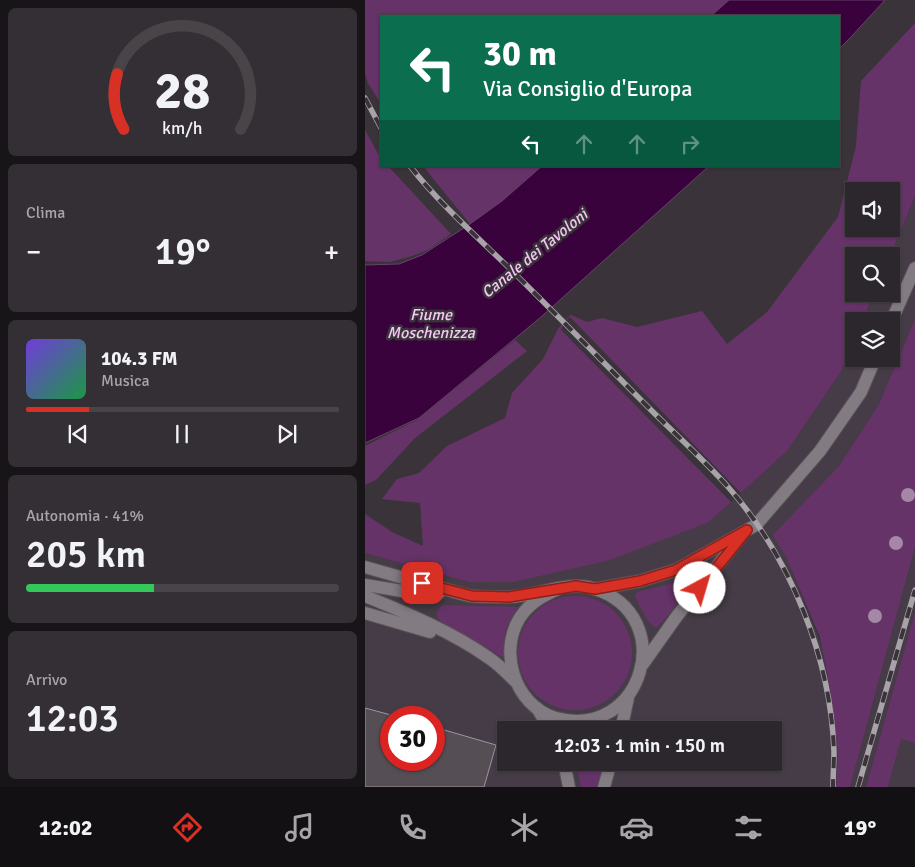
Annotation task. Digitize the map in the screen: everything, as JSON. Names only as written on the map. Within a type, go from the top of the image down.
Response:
[{"type":"street","points":[[895,312],[915,268]]},
{"type":"street","points":[[595,589],[640,581],[676,570],[756,525],[820,451],[861,392],[872,367]]},
{"type":"street","points":[[643,664],[677,616],[747,530]]},
{"type":"street","points":[[365,567],[472,596]]},
{"type":"street","points":[[365,586],[402,591],[509,597],[576,586],[595,589],[617,600],[633,617],[642,639],[643,664],[638,682],[627,698],[612,711],[594,719],[574,721],[554,717],[537,708],[524,696],[515,681],[509,658],[512,634],[523,613],[541,597],[558,589]]},
{"type":"street","points":[[365,596],[414,617],[490,658],[515,681]]},
{"type":"street","points":[[365,613],[461,642]]},
{"type":"street","points":[[623,721],[627,698]]},
{"type":"street","points":[[537,708],[545,721]]},
{"type":"street","points":[[566,771],[569,787]]},
{"type":"street","points":[[603,787],[608,771]]},
{"type":"shaded area","points":[[365,0],[729,0],[712,15],[380,15],[380,102],[368,83],[365,74]]},
{"type":"shaded area","points":[[915,23],[915,196],[900,232],[900,182],[847,182],[856,146],[861,81]]},
{"type":"shaded area","points":[[365,130],[380,157],[380,167],[389,167],[451,234],[428,250],[412,256],[390,262],[365,261]]},
{"type":"shaded area","points":[[424,167],[541,167],[502,201],[470,224]]},
{"type":"shaded area","points":[[845,189],[845,237],[898,237],[894,247],[845,247],[845,302],[870,302],[866,312],[845,312],[845,362],[840,373],[787,451],[741,493],[570,317],[564,322],[561,330],[731,502],[709,522],[610,560],[513,582],[469,582],[365,553],[365,514],[392,532],[423,546],[420,503],[382,499],[397,479],[419,473],[447,446],[505,418],[512,393],[543,359],[558,329],[565,320],[571,315],[587,322],[602,318],[637,327],[702,311],[727,344],[767,312],[838,217]]},
{"type":"shaded area","points":[[915,196],[915,319],[900,354],[900,312],[866,312],[870,302],[900,302],[900,247],[894,247],[898,237],[900,237],[900,232]]},
{"type":"shaded area","points":[[915,319],[915,547],[850,787],[836,787],[838,752],[830,689],[820,637],[786,557],[773,535],[839,466],[879,404],[895,367],[900,367],[900,354]]},
{"type":"shaded area","points":[[515,340],[527,351],[415,438],[376,480],[365,485],[365,446],[417,420]]},
{"type":"shaded area","points":[[845,362],[845,367],[895,367],[879,404],[839,466],[774,535],[786,557],[821,643],[830,689],[838,752],[836,787],[365,787],[365,553],[469,582],[709,522],[787,451],[840,373]]},
{"type":"shaded area","points":[[915,547],[915,612],[866,787],[850,787]]},
{"type":"shaded area","points":[[674,583],[684,585],[680,597],[669,614],[656,628],[646,618],[635,597],[637,592]]},
{"type":"shaded area","points":[[575,596],[597,600],[615,613],[628,631],[632,653],[628,675],[615,693],[597,706],[575,710],[553,706],[535,693],[522,675],[518,653],[522,631],[535,613],[553,600]]},
{"type":"shaded area","points":[[442,605],[518,607],[506,631],[504,658],[440,621],[437,613]]},
{"type":"shaded area","points":[[915,612],[915,743],[901,739],[888,787],[866,787]]},
{"type":"shaded area","points":[[901,739],[915,743],[915,787],[888,787]]},
{"type":"shaded area","points":[[578,771],[601,771],[598,787],[581,787]]},
{"type":"water","points":[[729,0],[885,0],[840,48],[840,15],[712,15]]},
{"type":"water","name":"Fiume Moschenizza","points":[[541,167],[708,167],[541,317],[419,418],[365,443],[365,265],[399,264],[422,255],[502,201]]},
{"type":"building","points":[[365,708],[380,712],[380,771],[445,771],[445,730],[496,745],[484,787],[365,787]]},
{"type":"railway","points":[[365,98],[380,126]]},
{"type":"railway","points":[[411,167],[456,217],[710,467],[751,516],[789,578],[804,611],[816,646],[825,681],[831,717],[834,752],[833,787]]},
{"type":"railway","points":[[858,787],[915,590]]},
{"type":"route","points":[[422,583],[472,596],[509,597],[576,586],[595,589],[640,581],[676,570],[747,530],[700,588]]},
{"type":"water label","name":"Canale dei Tavoloni","points":[[534,253]]}]
